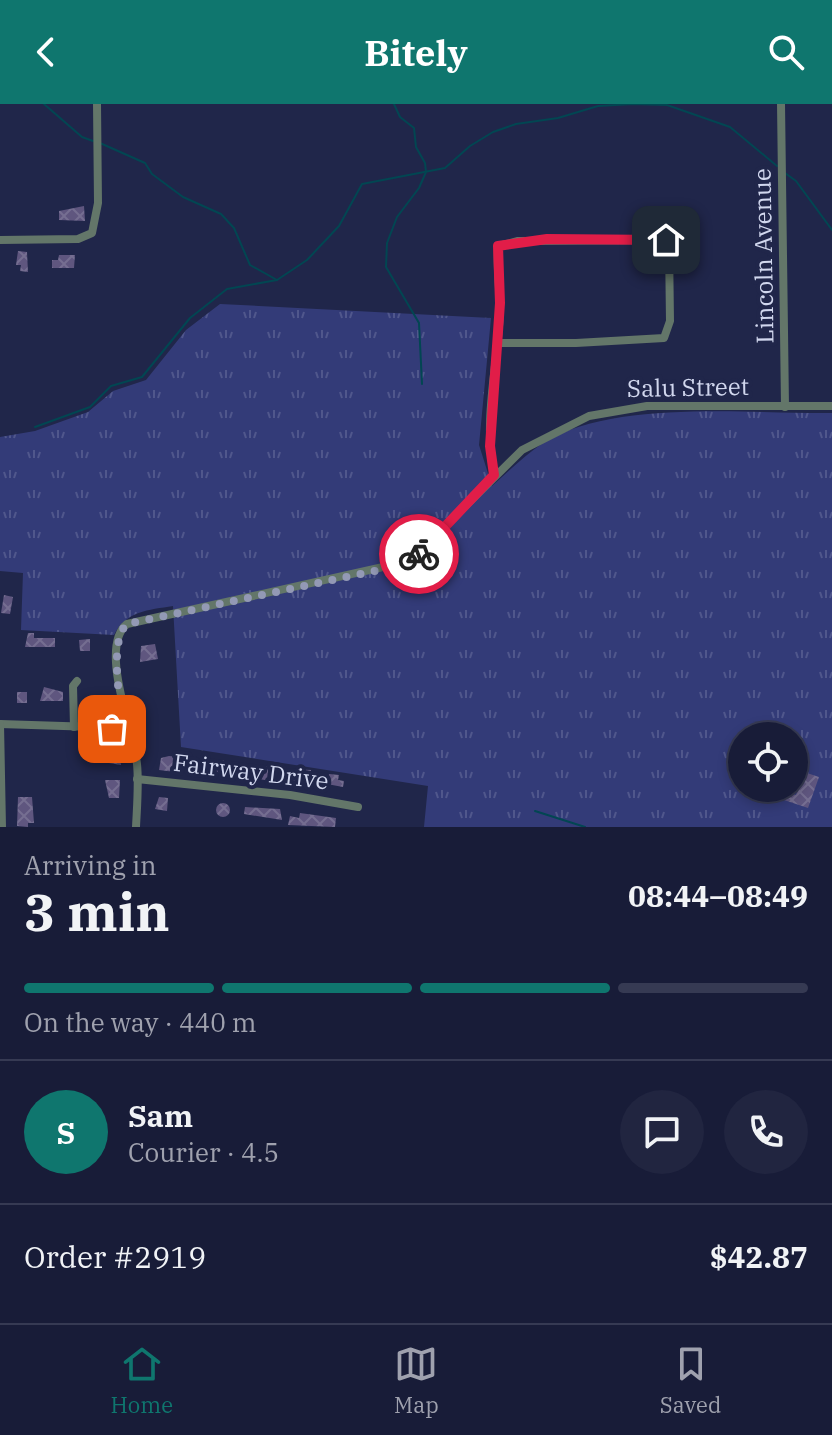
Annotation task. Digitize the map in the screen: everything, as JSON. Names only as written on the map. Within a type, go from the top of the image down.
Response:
[{"type":"street","points":[[0,240],[78,239],[94,229],[98,203],[97,104]]},
{"type":"street","name":"Lincoln Avenue","points":[[781,104],[785,407]]},
{"type":"street","points":[[494,475],[490,446],[500,245],[547,239],[666,240],[670,248],[671,294],[669,330],[664,338],[592,343],[497,343]]},
{"type":"street","name":"Salu Street","points":[[126,728],[118,649],[120,632],[127,624],[402,565],[418,555],[494,475],[542,437],[610,411],[647,406],[832,406]]},
{"type":"street","points":[[74,727],[73,686],[77,681]]},
{"type":"street","points":[[2,827],[0,724],[126,728],[134,751],[137,779],[136,827]]},
{"type":"street","name":"Fairway Drive","points":[[137,779],[290,795],[358,807]]},
{"type":"green space","points":[[220,304],[491,318],[479,445],[492,486],[543,443],[572,429],[606,420],[683,412],[832,413],[832,827],[424,827],[428,786],[181,747],[173,606],[131,616],[114,635],[21,630],[23,573],[0,571],[0,437],[35,431],[88,412],[113,391],[146,380],[186,330]]},
{"type":"building","points":[[84,206],[85,221],[59,220],[59,211]]},
{"type":"building","points":[[18,251],[27,252],[28,272],[20,271],[21,265],[16,265]]},
{"type":"building","points":[[59,255],[75,255],[74,268],[52,268],[52,260],[58,260]]},
{"type":"building","points":[[4,595],[13,597],[10,614],[1,613]]},
{"type":"building","points":[[28,633],[34,633],[34,638],[55,638],[55,647],[25,647]]},
{"type":"building","points":[[90,639],[90,651],[80,651],[79,640]]},
{"type":"building","points":[[155,644],[158,659],[140,662],[141,646]]},
{"type":"building","points":[[44,687],[63,692],[63,701],[40,701]]},
{"type":"building","points":[[17,692],[27,692],[27,703],[17,703]]},
{"type":"building","points":[[91,700],[103,701],[103,714],[93,713]]},
{"type":"building","points":[[91,744],[119,749],[121,765],[109,763],[110,756],[90,754]]},
{"type":"building","points":[[177,757],[175,772],[159,770],[161,758]]},
{"type":"building","points":[[192,760],[224,760],[223,764],[238,767],[272,766],[271,781],[191,768]]},
{"type":"building","points":[[291,769],[311,770],[310,783],[290,781]]},
{"type":"building","points":[[808,773],[819,777],[808,808],[790,802],[808,802]]},
{"type":"building","points":[[329,774],[339,775],[338,780],[344,781],[343,787],[327,784]]},
{"type":"building","points":[[105,780],[120,780],[119,798],[109,798]]},
{"type":"building","points":[[18,797],[32,797],[34,823],[28,823],[28,827],[17,826]]},
{"type":"building","points":[[159,797],[168,798],[167,811],[155,809]]},
{"type":"building","points":[[223,803],[230,810],[223,817],[216,810]]},
{"type":"building","points":[[245,807],[280,809],[282,820],[244,814]]},
{"type":"building","points":[[300,813],[336,818],[335,827],[288,825],[290,816],[299,818]]},
{"type":"waterway","points":[[44,104],[82,137],[93,141]]},
{"type":"waterway","points":[[394,104],[400,117],[414,128],[416,147],[425,163],[426,172],[419,188],[397,217],[387,243],[386,267],[419,323],[422,384]]},
{"type":"waterway","points":[[35,427],[90,407],[111,386],[142,377],[190,318],[227,289],[277,280],[307,260],[339,226],[362,184],[445,168],[470,146],[493,132],[598,106],[667,105],[730,127],[777,166]]},
{"type":"waterway","points":[[100,143],[145,163],[152,174],[183,197],[221,214],[234,228],[250,265],[277,280]]},
{"type":"waterway","points":[[785,173],[796,181],[832,230]]},
{"type":"waterway","points":[[535,811],[585,827]]},
{"type":"way so far","points":[[112,729],[126,728],[121,704],[118,639],[127,624],[402,565],[419,554]]},
{"type":"route","points":[[419,554],[494,475],[490,446],[500,303],[498,246],[506,242],[547,239],[639,237],[666,240]]}]
